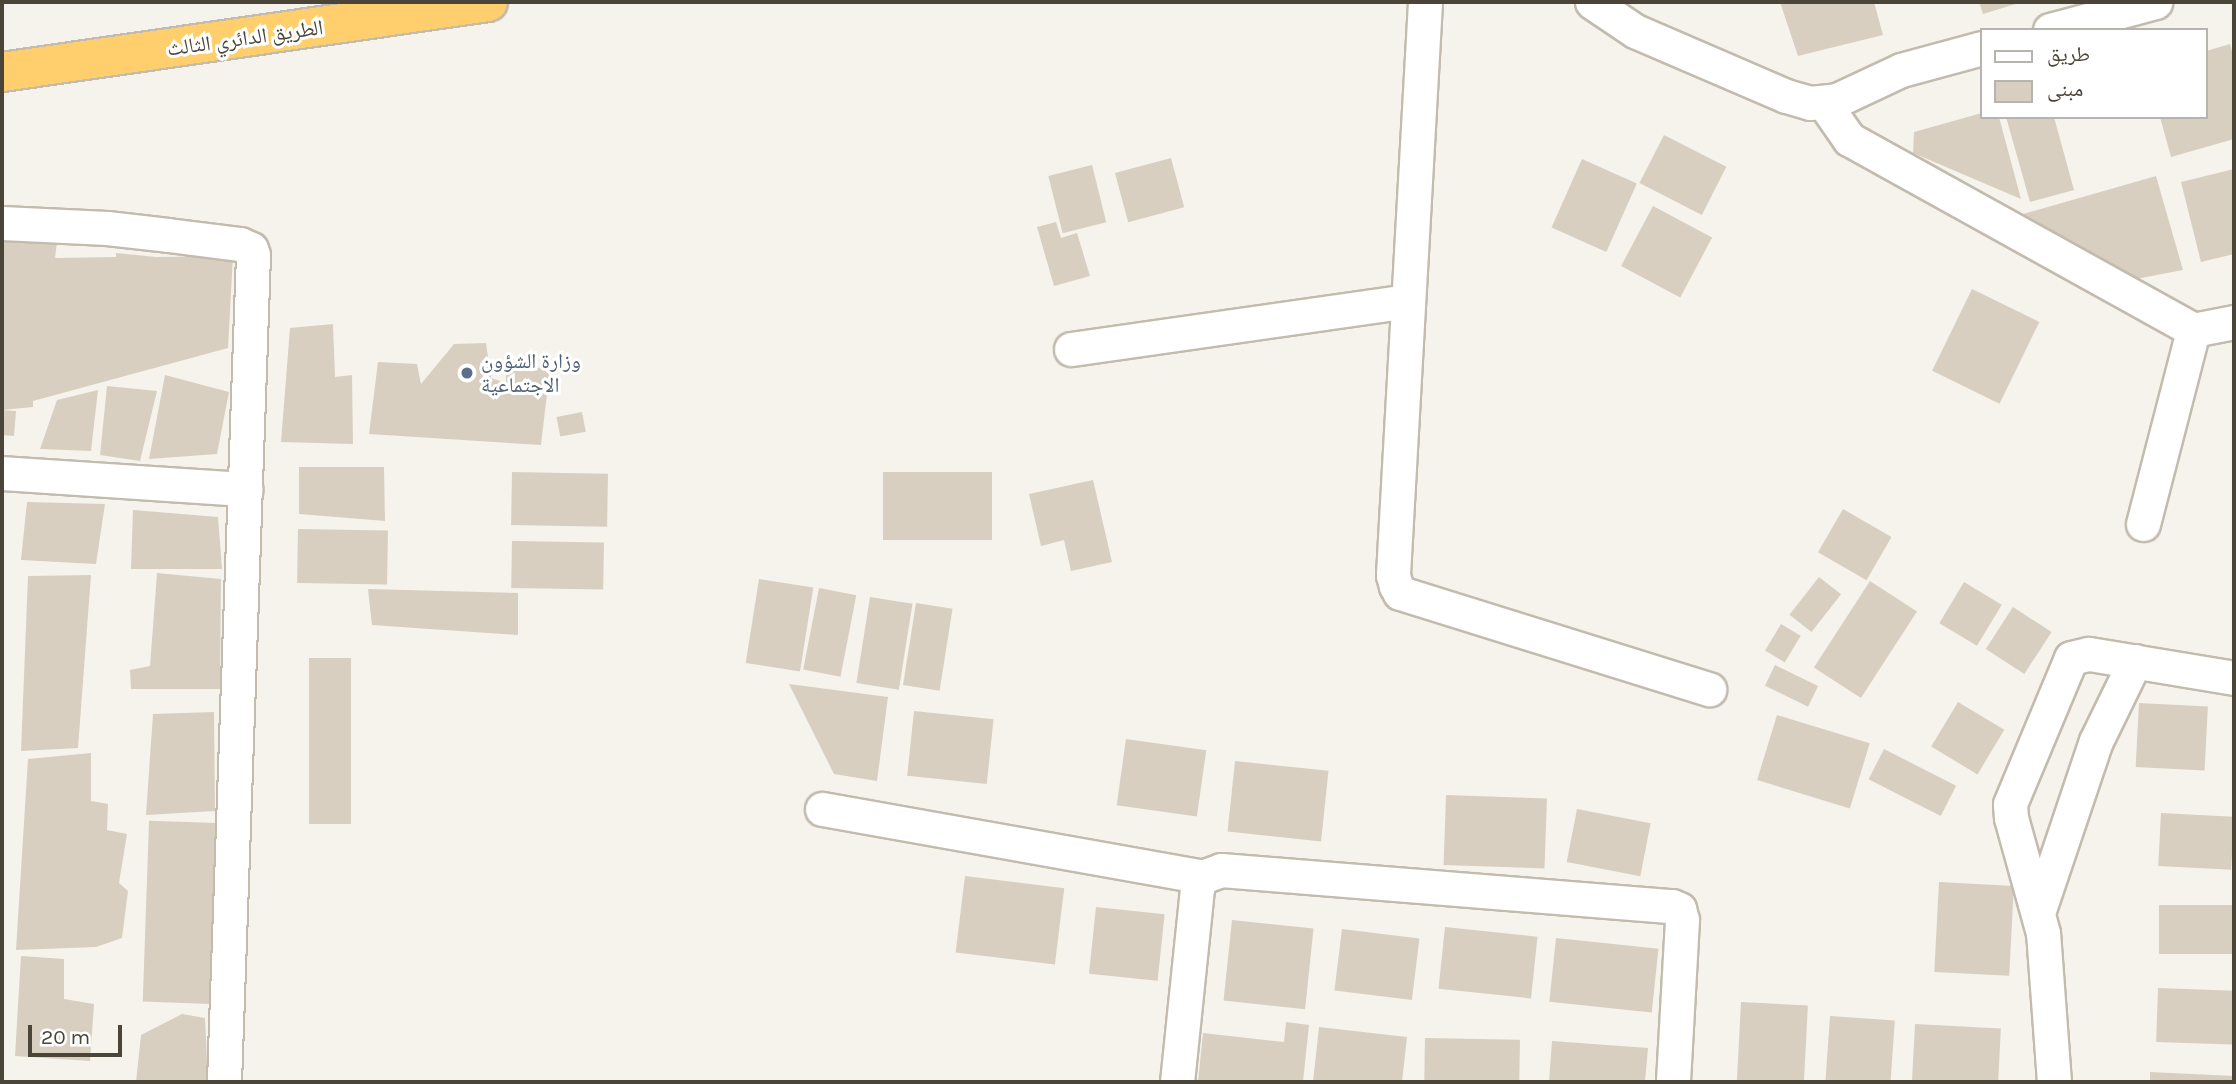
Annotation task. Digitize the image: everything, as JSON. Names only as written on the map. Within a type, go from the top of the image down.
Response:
[{"type":"highway","name":"الطريق الدائري الثالث","points":[[2,72],[488,2]]},
{"type":"street","points":[[1425,2],[1393,575],[1400,593],[1709,689]]},
{"type":"street","points":[[1592,2],[1635,31],[1786,96],[1824,103],[1837,100],[1884,76],[1980,49]]},
{"type":"street","points":[[2058,28],[2155,2]]},
{"type":"street","points":[[1849,139],[1884,76]]},
{"type":"street","points":[[1824,103],[1849,139],[2193,330],[2234,321]]},
{"type":"street","points":[[2,223],[107,228],[228,243],[251,248],[253,255],[224,1082]]},
{"type":"street","points":[[1070,349],[1408,301]]},
{"type":"street","points":[[2143,524],[2193,330]]},
{"type":"street","points":[[2,482],[2,473],[244,489]]},
{"type":"street","points":[[2054,1082],[2039,910],[2011,818],[2010,804],[2071,658],[2089,654],[2234,678]]},
{"type":"street","points":[[2039,910],[2096,741],[2135,661]]},
{"type":"street","points":[[822,809],[1202,877],[1221,870],[1672,906],[1679,909],[1682,920],[1674,1082]]},
{"type":"street","points":[[1177,1082],[1197,887],[1202,877]]},
{"type":"building","points":[[1780,2],[1874,2],[1883,35],[1798,56]]},
{"type":"building","points":[[1979,2],[2022,2],[1983,14]]},
{"type":"building","points":[[2230,44],[2234,58],[2234,139],[2171,157],[2161,119],[2208,119],[2208,50]]},
{"type":"building","points":[[1980,114],[1980,119],[2000,119],[2021,199],[1913,153],[1914,132]]},
{"type":"building","points":[[2007,119],[2055,119],[2074,190],[2030,202]]},
{"type":"building","points":[[1664,135],[1726,167],[1702,215],[1639,183]]},
{"type":"building","points":[[1171,158],[1184,207],[1128,222],[1115,173]]},
{"type":"building","points":[[1582,159],[1637,183],[1606,252],[1551,228]]},
{"type":"building","points":[[1092,165],[1106,222],[1063,233],[1048,176]]},
{"type":"building","points":[[2234,169],[2234,254],[2201,262],[2181,182]]},
{"type":"building","points":[[2156,176],[2183,270],[2136,279],[2023,214]]},
{"type":"building","points":[[1653,206],[1712,237],[1680,297],[1621,266]]},
{"type":"building","points":[[1056,222],[1061,238],[1077,233],[1090,276],[1054,286],[1037,227]]},
{"type":"building","points":[[2,237],[57,242],[55,258],[116,257],[116,253],[156,257],[233,256],[228,348],[33,401],[33,407],[2,410]]},
{"type":"building","points":[[1972,289],[2039,322],[2000,404],[1932,371]]},
{"type":"building","points":[[333,324],[335,377],[352,375],[353,444],[281,442],[290,328]]},
{"type":"building","points":[[486,343],[491,378],[506,383],[506,367],[550,368],[541,445],[369,434],[378,362],[417,364],[421,384],[454,344]]},
{"type":"building","points":[[165,375],[229,392],[217,454],[149,459]]},
{"type":"building","points":[[107,386],[157,391],[140,461],[100,455]]},
{"type":"building","points":[[98,390],[91,451],[40,449],[57,400]]},
{"type":"building","points":[[2,410],[16,411],[14,436],[2,435]]},
{"type":"building","points":[[582,412],[586,432],[560,437],[556,417]]},
{"type":"building","points":[[299,467],[384,467],[385,521],[299,514]]},
{"type":"building","points":[[512,472],[608,474],[607,527],[511,525]]},
{"type":"building","points":[[883,472],[992,472],[992,540],[883,540]]},
{"type":"building","points":[[1093,480],[1112,562],[1071,571],[1064,540],[1041,546],[1029,494]]},
{"type":"building","points":[[27,502],[105,504],[96,564],[21,560]]},
{"type":"building","points":[[1843,509],[1891,537],[1866,580],[1818,552]]},
{"type":"building","points":[[133,510],[218,517],[222,569],[131,569]]},
{"type":"building","points":[[298,529],[388,531],[387,585],[297,583]]},
{"type":"building","points":[[512,541],[604,543],[603,590],[511,588]]},
{"type":"building","points":[[157,573],[221,579],[220,689],[131,689],[130,670],[150,666]]},
{"type":"building","points":[[91,575],[78,748],[21,751],[28,576]]},
{"type":"building","points":[[1819,577],[1841,594],[1812,632],[1789,615]]},
{"type":"building","points":[[759,579],[813,588],[800,672],[746,663]]},
{"type":"building","points":[[1870,581],[1917,611],[1861,698],[1814,667]]},
{"type":"building","points":[[1964,582],[2002,605],[1977,646],[1939,623]]},
{"type":"building","points":[[819,588],[856,595],[840,677],[803,669]]},
{"type":"building","points":[[368,589],[518,593],[518,635],[372,625]]},
{"type":"building","points":[[870,597],[912,604],[899,690],[856,683]]},
{"type":"building","points":[[916,603],[953,609],[940,691],[903,685]]},
{"type":"building","points":[[2013,607],[2052,632],[2024,674],[1986,649]]},
{"type":"building","points":[[1781,624],[1801,636],[1785,662],[1765,651]]},
{"type":"building","points":[[309,658],[351,658],[351,824],[309,824]]},
{"type":"building","points":[[1775,665],[1818,686],[1808,707],[1765,686]]},
{"type":"building","points":[[789,684],[888,697],[877,781],[834,774]]},
{"type":"building","points":[[1958,702],[2004,730],[1978,774],[1931,747]]},
{"type":"building","points":[[2139,703],[2208,707],[2205,771],[2136,767]]},
{"type":"building","points":[[914,711],[994,719],[987,784],[907,776]]},
{"type":"building","points":[[214,712],[215,811],[146,815],[153,714]]},
{"type":"building","points":[[1777,715],[1870,743],[1850,808],[1757,780]]},
{"type":"building","points":[[1126,739],[1206,750],[1197,817],[1117,805]]},
{"type":"building","points":[[1884,749],[1956,786],[1941,816],[1869,779]]},
{"type":"building","points":[[91,753],[91,801],[108,804],[107,830],[127,834],[119,883],[128,891],[122,938],[96,947],[16,950],[28,759]]},
{"type":"building","points":[[1235,761],[1328,771],[1321,841],[1228,832]]},
{"type":"building","points":[[1446,795],[1547,799],[1544,868],[1444,865]]},
{"type":"building","points":[[1577,809],[1651,823],[1640,876],[1567,862]]},
{"type":"building","points":[[2161,813],[2234,817],[2231,870],[2158,866]]},
{"type":"building","points":[[149,821],[216,823],[210,1004],[143,1002]]},
{"type":"building","points":[[965,876],[1064,888],[1055,965],[956,952]]},
{"type":"building","points":[[1939,882],[2014,886],[2009,976],[1934,972]]},
{"type":"building","points":[[2159,905],[2234,905],[2234,954],[2159,954]]},
{"type":"building","points":[[1096,907],[1165,914],[1158,981],[1089,974]]},
{"type":"building","points":[[1232,920],[1314,929],[1305,1009],[1224,1001]]},
{"type":"building","points":[[1445,927],[1537,937],[1531,998],[1439,989]]},
{"type":"building","points":[[1342,929],[1419,939],[1412,1000],[1334,991]]},
{"type":"building","points":[[1556,938],[1658,949],[1652,1012],[1549,1002]]},
{"type":"building","points":[[21,956],[64,959],[64,999],[94,1004],[90,1061],[15,1056]]},
{"type":"building","points":[[2158,988],[2234,991],[2232,1045],[2156,1042]]},
{"type":"building","points":[[1741,1002],[1808,1006],[1804,1082],[1737,1082]]},
{"type":"building","points":[[182,1014],[205,1018],[208,1082],[136,1082],[141,1035]]},
{"type":"building","points":[[1830,1016],[1895,1021],[1891,1082],[1825,1082]]},
{"type":"building","points":[[1286,1022],[1309,1025],[1303,1082],[1198,1082],[1203,1033],[1284,1042]]},
{"type":"building","points":[[1915,1024],[2001,1029],[1998,1082],[1912,1082]]},
{"type":"building","points":[[1319,1027],[1407,1037],[1402,1082],[1313,1082]]},
{"type":"building","points":[[1425,1038],[1520,1040],[1519,1082],[1424,1082]]},
{"type":"building","points":[[1552,1041],[1648,1048],[1645,1082],[1549,1082]]},
{"type":"building","points":[[2150,1072],[2234,1076],[2234,1082],[2150,1082]]},
{"type":"place","name":"وزارة الشؤون الاجتماعية","points":[[467,373]]}]
